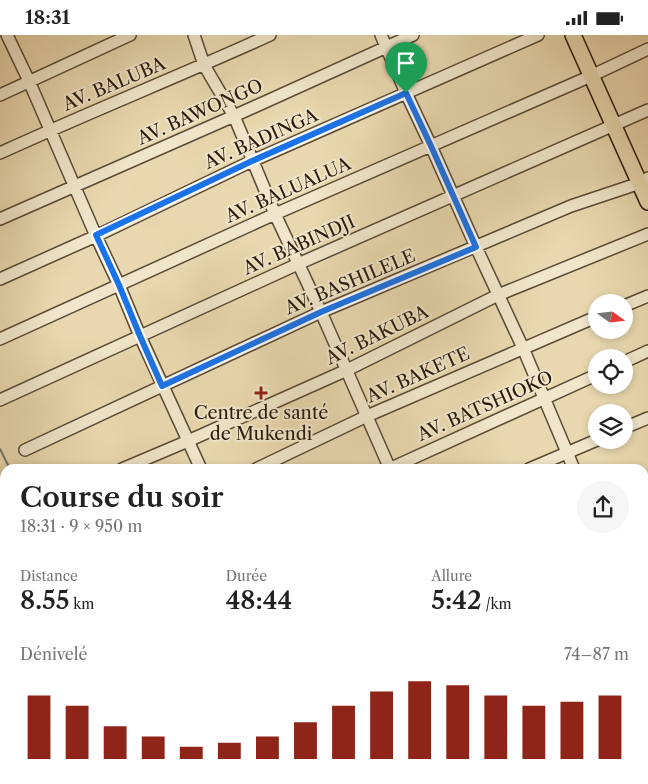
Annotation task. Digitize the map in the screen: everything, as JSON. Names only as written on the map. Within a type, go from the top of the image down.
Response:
[{"type":"highway","points":[[573,35],[614,126],[644,181],[648,202]]},
{"type":"street","points":[[7,35],[29,81],[162,386],[199,464]]},
{"type":"street","points":[[0,95],[130,35]]},
{"type":"street","points":[[194,35],[204,65],[234,116],[275,214],[347,369],[388,464]]},
{"type":"street","name":"AV. BALUBA","points":[[0,153],[270,35]]},
{"type":"street","points":[[381,35],[522,348],[572,464]]},
{"type":"street","name":"AV. BAWONGO","points":[[0,219],[412,35]]},
{"type":"street","name":"AV. BADINGA","points":[[0,279],[252,161],[538,35]]},
{"type":"street","name":"AV. BALUALUA","points":[[0,339],[275,214],[591,76],[648,49]]},
{"type":"street","name":"AV. BABINDJI","points":[[0,400],[298,264],[648,110]]},
{"type":"street","name":"AV. BASHILELE","points":[[24,450],[321,312],[571,206],[644,181]]},
{"type":"street","name":"AV. BAKUBA","points":[[134,464],[347,369],[498,295],[648,234]]},
{"type":"street","points":[[633,302],[648,295]]},
{"type":"street","name":"AV. BAKETE","points":[[266,464],[367,416],[588,320]]},
{"type":"street","points":[[633,358],[648,351]]},
{"type":"street","name":"AV. BATSHIOKO","points":[[401,464],[588,379]]},
{"type":"street","points":[[633,424],[648,418]]},
{"type":"street","points":[[541,464],[588,443]]},
{"type":"waterway","points":[[0,449],[8,464]]},
{"type":"place","name":"Centre de santé de Mukendi","points":[[261,393]]},
{"type":"route","points":[[406,93],[476,247],[321,312],[162,386],[96,235],[252,161],[406,93]]}]
